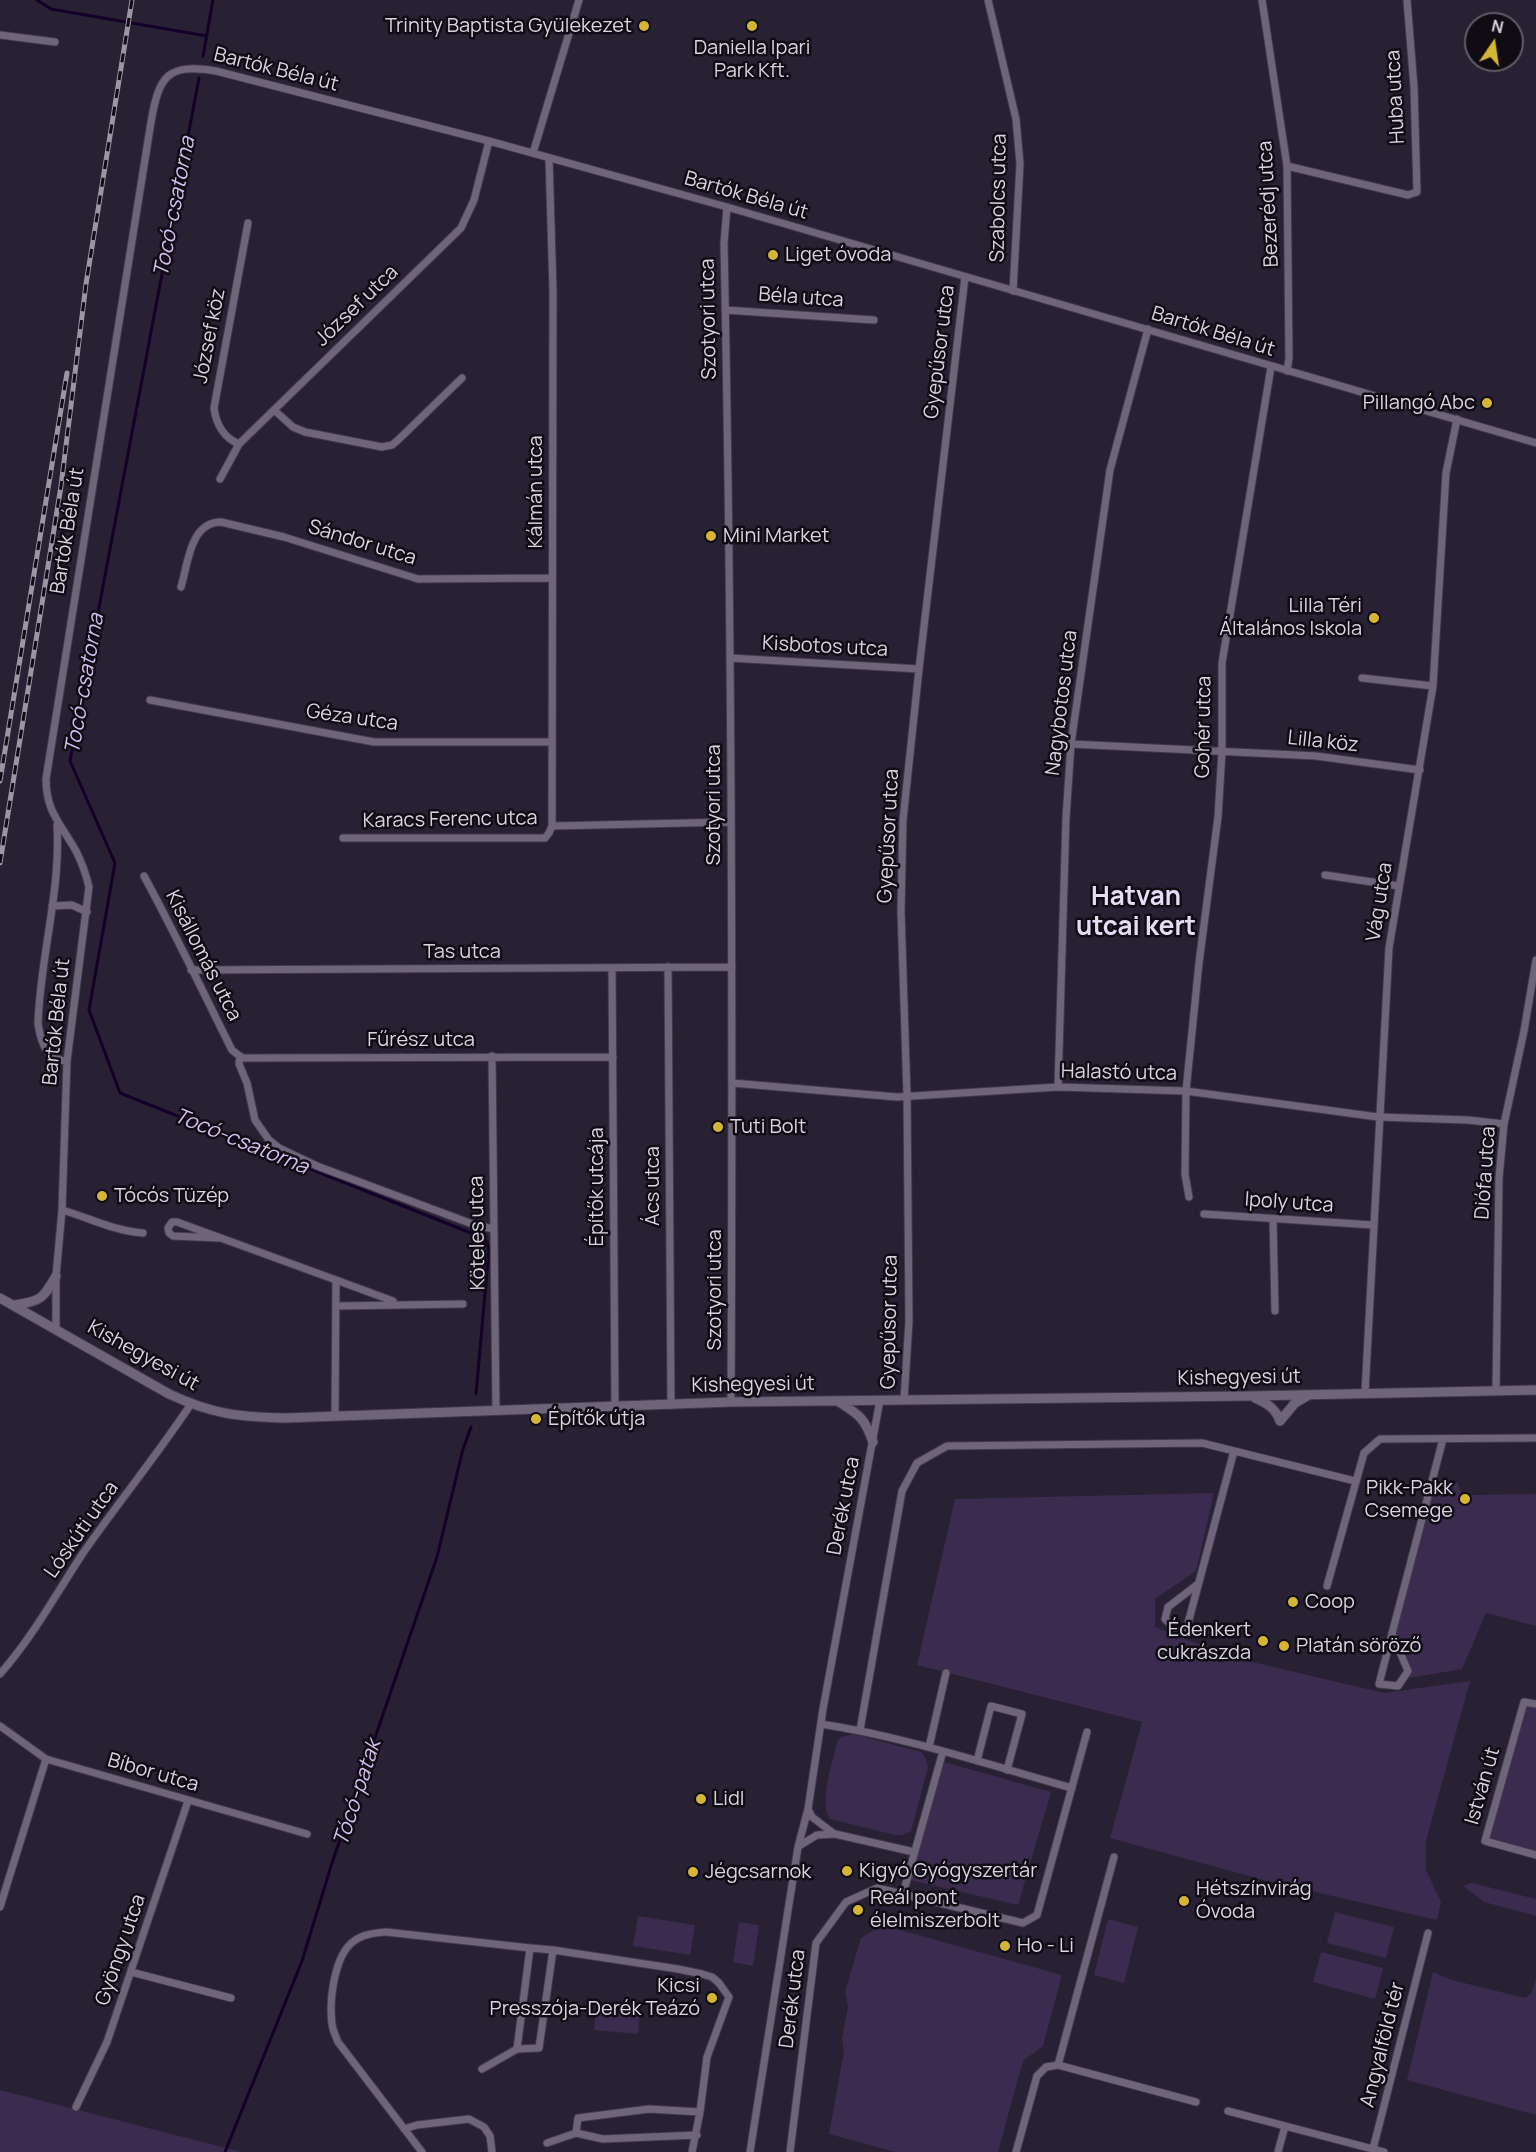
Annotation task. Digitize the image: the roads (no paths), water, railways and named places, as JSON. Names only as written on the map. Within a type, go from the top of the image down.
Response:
[{"type":"street","points":[[533,153],[579,0]]},
{"type":"street","name":"Szabolcs utca","points":[[988,0],[1016,119],[1020,164],[1013,291]]},
{"type":"street","name":"Bezerédj utca","points":[[1262,0],[1287,166],[1289,358],[1287,371]]},
{"type":"street","name":"Huba utca","points":[[1287,166],[1408,195],[1417,192],[1414,87],[1407,0]]},
{"type":"street","points":[[0,35],[55,42]]},
{"type":"street","name":"Bartók Béla út","points":[[56,1328],[56,1276],[62,1210],[67,1061],[89,887],[76,852],[51,812],[46,796],[45,779],[155,99],[170,74],[183,69],[197,68],[216,71],[489,141],[727,207],[1536,443]]},
{"type":"street","name":"József utca","points":[[220,479],[239,444],[461,228],[474,200],[489,141]]},
{"type":"street","name":"Kálmán utca","points":[[549,158],[553,291],[552,826]]},
{"type":"street","name":"Szotyori utca","points":[[727,207],[724,243],[732,967],[731,1402]]},
{"type":"street","name":"József köz","points":[[239,444],[227,437],[217,424],[214,408],[248,223]]},
{"type":"street","name":"Gyepűsor utca","points":[[904,1400],[909,1321],[907,1095],[901,910],[903,820],[965,277]]},
{"type":"street","name":"Béla utca","points":[[725,310],[874,320]]},
{"type":"street","name":"Nagybotos utca","points":[[1058,1087],[1066,818],[1071,744],[1110,470],[1148,330]]},
{"type":"street","name":"Gohér utca","points":[[1189,1197],[1185,1174],[1186,1090],[1199,963],[1218,817],[1222,751],[1222,663],[1271,367]]},
{"type":"street","points":[[274,410],[293,427],[305,432],[382,447],[392,445],[398,440],[462,378]]},
{"type":"street","name":"Vág utca","points":[[1365,1393],[1372,1225],[1389,948],[1433,686],[1446,473],[1457,419]]},
{"type":"street","name":"Sándor utca","points":[[182,587],[193,543],[204,525],[212,522],[284,537],[418,579],[552,578]]},
{"type":"street","name":"Kisbotos utca","points":[[730,658],[919,669]]},
{"type":"street","points":[[1362,678],[1433,686]]},
{"type":"street","name":"Géza utca","points":[[150,700],[374,742],[552,742]]},
{"type":"street","name":"Lilla köz","points":[[1071,744],[1316,756],[1420,770]]},
{"type":"street","points":[[57,822],[59,853],[38,1024],[40,1037],[47,1052],[51,1056],[67,1061]]},
{"type":"street","name":"Karacs Ferenc utca","points":[[343,838],[545,838],[552,826],[731,822]]},
{"type":"street","points":[[1325,875],[1399,886]]},
{"type":"street","name":"Kisállomás utca","points":[[144,876],[232,1050],[240,1056]]},
{"type":"street","points":[[52,906],[72,905],[87,912]]},
{"type":"street","name":"Diófa utca","points":[[1496,1390],[1499,1178],[1504,1124],[1524,1031],[1536,960]]},
{"type":"street","name":"Ács utca","points":[[668,967],[671,1405]]},
{"type":"street","name":"Tas utca","points":[[191,970],[732,967]]},
{"type":"street","name":"Építők utcája","points":[[612,968],[615,1407]]},
{"type":"street","points":[[240,1056],[239,1064],[247,1083],[255,1120],[269,1140],[279,1148],[317,1166],[475,1225],[494,1229]]},
{"type":"street","name":"Fűrész utca","points":[[240,1056],[256,1058],[613,1057]]},
{"type":"street","name":"Köteles utca","points":[[492,1056],[496,1409]]},
{"type":"street","name":"Halastó utca","points":[[732,1083],[897,1097],[1058,1087],[1186,1090],[1378,1117],[1468,1120],[1504,1124]]},
{"type":"street","points":[[62,1210],[110,1228],[143,1233]]},
{"type":"street","name":"Ipoly utca","points":[[1204,1214],[1372,1225]]},
{"type":"street","points":[[1273,1219],[1275,1311]]},
{"type":"street","points":[[219,1238],[173,1236],[169,1233],[168,1228],[172,1222],[177,1222],[399,1303]]},
{"type":"street","points":[[15,1305],[36,1301],[46,1294],[56,1276]]},
{"type":"street","points":[[335,1416],[336,1280]]},
{"type":"street","points":[[361,1305],[365,1291]]},
{"type":"street","name":"Kishegyesi út","points":[[0,1298],[169,1394],[191,1404],[224,1414],[253,1418],[731,1402],[1536,1390]]},
{"type":"street","points":[[336,1306],[399,1303],[463,1304]]},
{"type":"street","points":[[1250,1396],[1265,1402],[1276,1413],[1280,1421],[1295,1403],[1311,1395]]},
{"type":"street","name":"Derék utca","points":[[750,2152],[798,1847],[808,1809],[821,1724],[880,1400]]},
{"type":"street","points":[[837,1401],[862,1416],[873,1442]]},
{"type":"street","name":"Lóskúti utca","points":[[0,1674],[17,1655],[84,1551],[191,1404]]},
{"type":"street","points":[[1327,1586],[1364,1453],[1380,1439],[1536,1438]]},
{"type":"street","points":[[1392,1633],[1408,1671],[1398,1686],[1379,1684],[1392,1633],[1443,1439]]},
{"type":"street","points":[[860,1730],[902,1491],[917,1463],[947,1446],[1202,1443],[1355,1481]]},
{"type":"street","points":[[1198,1584],[1168,1607],[1165,1619],[1175,1629],[1187,1628],[1234,1451]]},
{"type":"street","points":[[929,1748],[946,1672]]},
{"type":"street","name":"István út","points":[[1536,1704],[1524,1702],[1485,1841],[1536,1855]]},
{"type":"street","points":[[977,1761],[991,1706],[1022,1714],[1007,1770]]},
{"type":"street","points":[[821,1724],[860,1730],[943,1751],[1072,1788]]},
{"type":"street","name":"Bíbor utca","points":[[0,1726],[46,1759],[307,1834]]},
{"type":"street","name":"Derék utca","points":[[790,2152],[816,1943],[846,1902],[877,1888],[1023,1923],[1037,1915],[1087,1732]]},
{"type":"street","points":[[903,1894],[943,1751]]},
{"type":"street","points":[[0,1906],[46,1759]]},
{"type":"street","name":"Gyöngy utca","points":[[76,2107],[107,2042],[188,1801]]},
{"type":"street","points":[[808,1809],[820,1824],[835,1834]]},
{"type":"street","points":[[798,1847],[817,1835],[835,1834],[914,1852]]},
{"type":"street","points":[[1058,2065],[1114,1857]]},
{"type":"street","points":[[422,2152],[338,2042],[332,2027],[331,2008],[341,1956],[356,1939],[372,1934],[386,1932],[554,1950],[678,1969],[712,1977],[729,1997],[707,2057],[697,2135],[692,2152]]},
{"type":"street","name":"Angyalföld tér","points":[[1373,2149],[1428,1933]]},
{"type":"street","points":[[517,2049],[530,1948]]},
{"type":"street","points":[[482,2069],[517,2049],[539,2048],[554,1950]]},
{"type":"street","points":[[131,1972],[231,1998]]},
{"type":"street","points":[[1016,2152],[1037,2076],[1046,2067],[1058,2065],[1196,2102]]},
{"type":"street","points":[[576,2133],[578,2118],[649,2109],[700,2112]]},
{"type":"street","points":[[1228,2111],[1357,2149],[1373,2149],[1383,2152]]},
{"type":"street","points":[[404,2128],[469,2119],[484,2127],[490,2136],[492,2152]]},
{"type":"street","points":[[1280,2152],[1285,2126]]},
{"type":"street","points":[[547,2144],[576,2133],[603,2139],[697,2135]]},
{"type":"waterway","points":[[37,0],[51,9],[207,36]]},
{"type":"waterway","name":"Tocó-csatorna","points":[[203,56],[213,0]]},
{"type":"waterway","name":"Tocó-csatorna","points":[[199,78],[70,761],[115,863],[89,1010],[120,1093],[481,1237],[487,1242],[489,1249],[476,1394]]},
{"type":"waterway","name":"Tócó-patak","points":[[225,2152],[302,1961],[332,1863],[437,1557],[463,1449],[471,1427]]},
{"type":"railway","points":[[0,863],[61,486],[86,284],[132,0]]},
{"type":"railway","points":[[0,781],[67,373]]},
{"type":"place","name":"Trinity Baptista Gyülekezet","points":[[644,26]]},
{"type":"place","name":"Daniella Ipari Park Kft.","points":[[752,26]]},
{"type":"place","name":"Liget óvoda","points":[[773,255]]},
{"type":"place","name":"Pillangó Abc","points":[[1487,403]]},
{"type":"place","name":"Mini Market","points":[[711,536]]},
{"type":"place","name":"Lilla Téri Általános Iskola","points":[[1374,618]]},
{"type":"place","name":"Tuti Bolt","points":[[718,1127]]},
{"type":"place","name":"Tócós Tüzép","points":[[102,1196]]},
{"type":"place","name":"Építők útja","points":[[536,1419]]},
{"type":"place","name":"Pikk-Pakk Csemege","points":[[1465,1499]]},
{"type":"place","name":"Coop","points":[[1293,1602]]},
{"type":"place","name":"Édenkert cukrászda","points":[[1263,1641]]},
{"type":"place","name":"Platán söröző","points":[[1284,1646]]},
{"type":"place","name":"Lidl","points":[[701,1799]]},
{"type":"place","name":"Kigyó Gyógyszertár","points":[[847,1871]]},
{"type":"place","name":"Jégcsarnok","points":[[693,1872]]},
{"type":"place","name":"Hétszínvirág Óvoda","points":[[1184,1901]]},
{"type":"place","name":"Reál pont élelmiszerbolt","points":[[858,1910]]},
{"type":"place","name":"Ho - Li","points":[[1005,1946]]},
{"type":"place","name":"Kicsi Presszója-Derék Teázó","points":[[712,1998]]},
{"type":"district","name":"Hatvan utcai kert","points":[[1136,913]]}]
